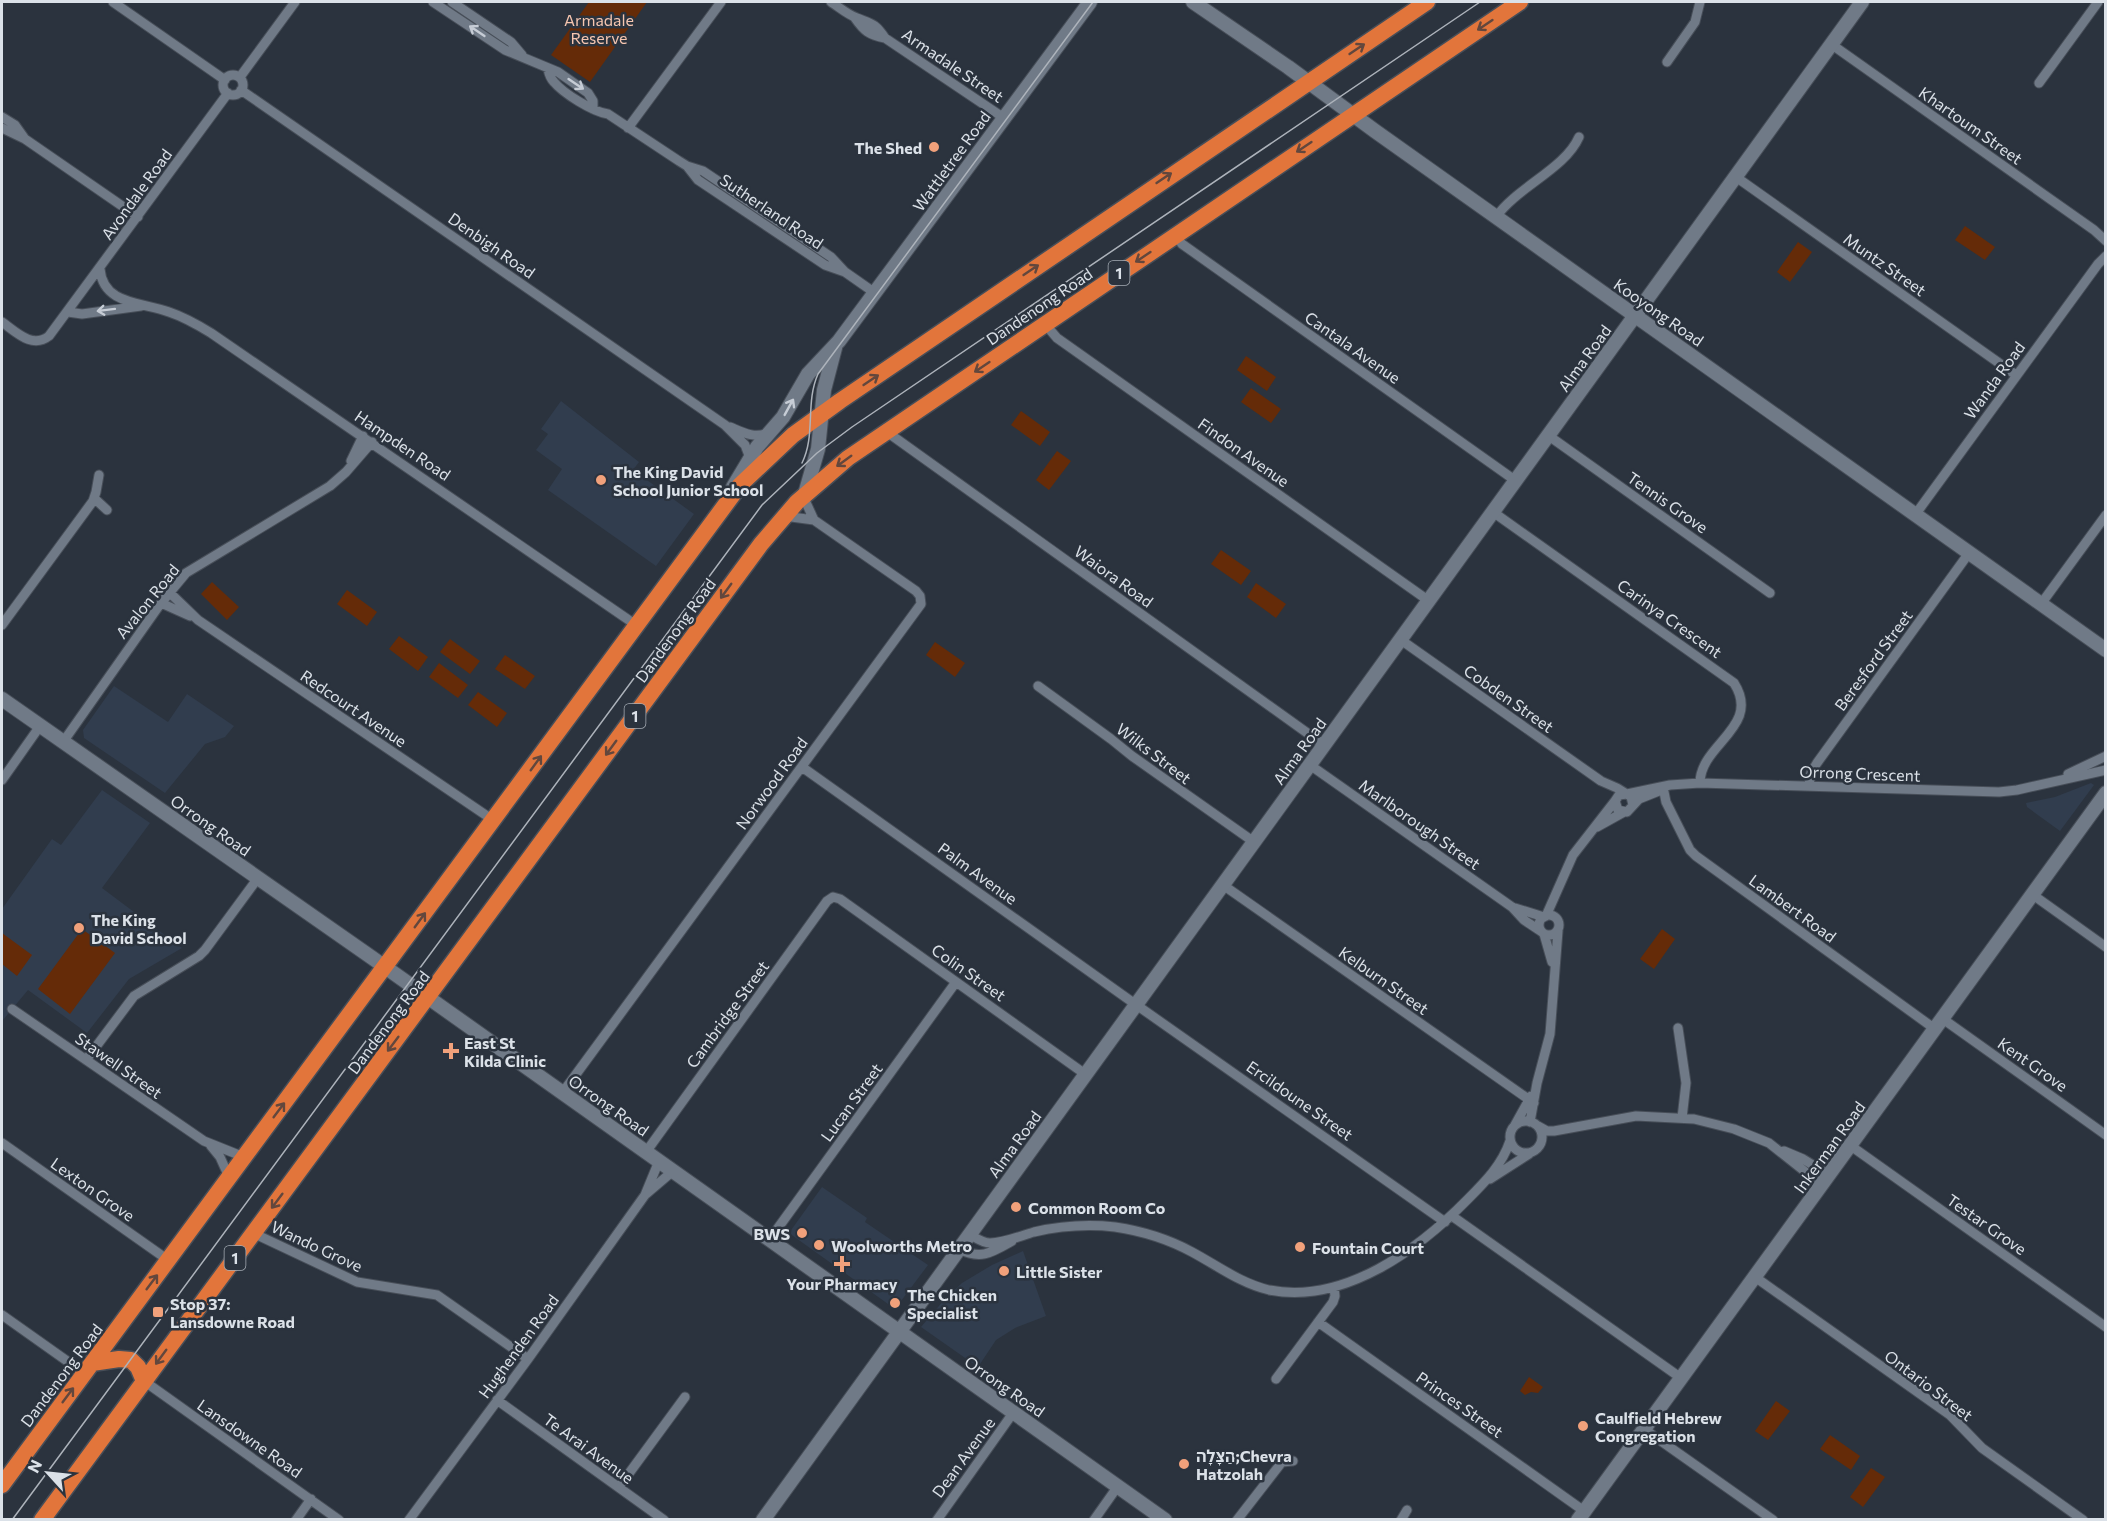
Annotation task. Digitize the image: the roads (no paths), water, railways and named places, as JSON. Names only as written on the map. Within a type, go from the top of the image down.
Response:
[{"type":"highway","name":"Dandenong Road","points":[[2,1485],[740,485],[773,453],[823,414],[1200,154],[1427,2]]},
{"type":"highway","name":"Dandenong Road","points":[[42,1520],[783,516],[834,469],[887,432],[1520,2]]},
{"type":"highway","points":[[88,1368],[124,1358],[131,1360],[138,1367],[144,1381]]},
{"type":"street","points":[[113,2],[225,80]]},
{"type":"street","points":[[240,77],[295,2]]},
{"type":"street","name":"Sutherland Road","points":[[433,2],[505,50],[558,72],[588,93],[593,101],[593,109],[608,114],[687,166],[698,180],[825,265],[845,272],[875,293]]},
{"type":"street","name":"Sutherland Road","points":[[452,2],[511,42],[524,56]]},
{"type":"street","points":[[628,128],[721,2]]},
{"type":"street","name":"Armadale Street","points":[[831,2],[855,18],[878,27],[885,38],[1004,118]]},
{"type":"street","name":"Wattletree Road","points":[[721,509],[750,458],[783,417],[808,374],[840,341],[1090,2]]},
{"type":"street","name":"Kooyong Road","points":[[1193,2],[2106,650]]},
{"type":"street","points":[[1667,62],[1695,22],[1700,2]]},
{"type":"street","name":"Alma Road","points":[[763,1520],[1862,2]]},
{"type":"street","points":[[2039,83],[2098,2]]},
{"type":"street","name":"Khartoum Street","points":[[1831,45],[2094,230],[2106,241]]},
{"type":"street","points":[[231,75],[240,77],[243,82],[242,90],[235,94],[228,93],[224,88],[225,80],[231,75]]},
{"type":"street","name":"Denbigh Road","points":[[242,90],[725,425],[746,445],[750,458]]},
{"type":"street","name":"Avondale Road","points":[[68,312],[228,93]]},
{"type":"street","points":[[2,117],[15,125],[25,139]]},
{"type":"street","points":[[2,128],[25,139],[138,217]]},
{"type":"street","points":[[1496,217],[1504,206],[1567,155],[1579,137]]},
{"type":"street","name":"Muntz Street","points":[[1736,177],[2016,375]]},
{"type":"street","name":"Khartoum Street","points":[[2094,230],[2106,235]]},
{"type":"street","name":"Cantala Avenue","points":[[1175,235],[1182,244],[1516,481]]},
{"type":"street","name":"Wanda Road","points":[[2098,264],[2106,248]]},
{"type":"street","name":"Wanda Road","points":[[1915,515],[2016,375],[2106,256]]},
{"type":"street","name":"Hampden Road","points":[[100,269],[102,282],[109,291],[144,306],[170,312],[198,325],[636,625]]},
{"type":"street","name":"Hampden Road","points":[[68,312],[82,314],[144,306]]},
{"type":"street","points":[[2,322],[27,339],[38,341],[49,336],[68,312]]},
{"type":"street","name":"Findon Avenue","points":[[1045,324],[1057,338],[1429,601]]},
{"type":"street","name":"Wattletree Road","points":[[804,495],[818,449],[826,381],[832,357],[840,341]]},
{"type":"street","name":"Denbigh Road","points":[[725,425],[753,436],[762,435],[775,427]]},
{"type":"street","name":"Waiora Road","points":[[887,432],[1324,745]]},
{"type":"street","name":"Avalon Road","points":[[346,472],[363,436]]},
{"type":"street","name":"Tennis Grove","points":[[1549,436],[1770,593]]},
{"type":"street","name":"Avalon Road","points":[[63,742],[169,592],[186,573],[313,498],[346,472],[372,442]]},
{"type":"street","points":[[2,625],[94,498],[99,475]]},
{"type":"street","points":[[804,495],[814,520]]},
{"type":"street","points":[[94,498],[107,510]]},
{"type":"street","name":"Carinya Crescent","points":[[1493,512],[1734,683],[1742,698],[1741,713],[1702,769],[1700,783]]},
{"type":"street","points":[[2041,604],[2106,515]]},
{"type":"street","name":"Norwood Road","points":[[563,1092],[915,614],[921,600],[916,591],[814,520],[783,516]]},
{"type":"street","name":"Beresford Street","points":[[1809,786],[1811,773],[1817,763],[1969,553]]},
{"type":"street","name":"Redcourt Avenue","points":[[169,592],[198,620]]},
{"type":"street","name":"Redcourt Avenue","points":[[161,603],[198,620],[494,820]]},
{"type":"street","name":"Cobden Street","points":[[1401,640],[1601,781],[1626,793]]},
{"type":"street","name":"Wilks Street","points":[[1038,686],[1254,842]]},
{"type":"street","name":"Orrong Road","points":[[2,699],[386,967],[1165,1520]]},
{"type":"street","points":[[2,780],[40,726]]},
{"type":"street","name":"Orrong Crescent","points":[[2055,781],[2106,756]]},
{"type":"street","name":"Marlborough Street","points":[[1310,765],[1512,907],[1524,920],[1543,933]]},
{"type":"street","name":"Palm Avenue","points":[[802,767],[1136,1004]]},
{"type":"street","name":"Orrong Crescent","points":[[1626,793],[1700,783],[1983,792],[2017,790],[2106,770]]},
{"type":"street","name":"Cobden Street","points":[[1601,781],[1616,800]]},
{"type":"street","name":"Orrong Crescent","points":[[1634,805],[1639,799],[1656,793],[1663,787]]},
{"type":"street","name":"Lambert Road","points":[[1663,787],[1666,802],[1695,856],[1939,1024]]},
{"type":"street","points":[[1554,970],[1539,926],[1573,855],[1592,830],[1616,800],[1619,795],[1626,793],[1633,799],[1634,805],[1630,810],[1592,830]]},
{"type":"street","name":"Inkerman Road","points":[[1581,1515],[2106,793]]},
{"type":"street","points":[[1616,800],[1616,807],[1624,812]]},
{"type":"street","points":[[86,1060],[134,996],[206,950],[258,878]]},
{"type":"street","name":"Kelburn Street","points":[[1223,885],[1531,1101]]},
{"type":"street","points":[[969,1234],[987,1243],[1065,1226],[1128,1229],[1178,1245],[1233,1277],[1269,1290],[1300,1291],[1334,1287],[1386,1264],[1449,1219],[1485,1182],[1506,1153],[1510,1133],[1531,1101],[1550,1034],[1558,926],[1556,911],[1558,890]]},
{"type":"street","points":[[2033,895],[2106,947]]},
{"type":"street","name":"Colin Street","points":[[833,897],[849,906],[1085,1074]]},
{"type":"street","name":"Cambridge Street","points":[[646,1152],[827,901],[833,897]]},
{"type":"street","name":"Marlborough Street","points":[[1512,907],[1545,916]]},
{"type":"street","points":[[1545,916],[1554,917],[1558,926]]},
{"type":"street","points":[[1543,933],[1552,935],[1558,926]]},
{"type":"street","name":"Lucan Street","points":[[770,1239],[956,982]]},
{"type":"street","name":"Ercildoune Street","points":[[1136,1004],[1682,1378]]},
{"type":"street","name":"Stawell Street","points":[[12,1009],[210,1144],[244,1157]]},
{"type":"street","name":"Kent Grove","points":[[1939,1024],[2106,1135]]},
{"type":"street","points":[[1678,1028],[1686,1083],[1682,1118]]},
{"type":"street","points":[[1531,1101],[1534,1124],[1542,1136],[1539,1147]]},
{"type":"street","points":[[1515,1125],[1525,1121],[1547,1131],[1568,1130],[1636,1116],[1682,1118],[1714,1123],[1754,1136],[1779,1149],[1826,1180]]},
{"type":"street","points":[[1485,1182],[1568,1130]]},
{"type":"street","points":[[1510,1142],[1520,1153],[1530,1153]]},
{"type":"street","name":"Lexton Grove","points":[[2,1143],[168,1260]]},
{"type":"street","name":"Stawell Street","points":[[210,1144],[221,1159],[229,1177]]},
{"type":"street","name":"Testar Grove","points":[[1851,1146],[2106,1327]]},
{"type":"street","name":"Hughenden Road","points":[[411,1518],[645,1195],[659,1161]]},
{"type":"street","name":"Hughenden Road","points":[[645,1195],[673,1171]]},
{"type":"street","name":"Wando Grove","points":[[253,1233],[357,1282],[437,1294],[528,1359]]},
{"type":"street","points":[[958,1249],[980,1256],[999,1249],[1022,1236]]},
{"type":"street","name":"Ontario Street","points":[[1755,1277],[1950,1415],[1987,1453],[2083,1520]]},
{"type":"street","points":[[1276,1379],[1334,1299],[1334,1287]]},
{"type":"street","points":[[2,1315],[88,1368]]},
{"type":"street","name":"Princes Street","points":[[1318,1322],[1581,1515]]},
{"type":"street","name":"Lansdowne Road","points":[[144,1381],[339,1520]]},
{"type":"street","points":[[619,1487],[685,1397]]},
{"type":"street","name":"Te Arai Avenue","points":[[497,1400],[664,1520]]},
{"type":"street","name":"Dean Avenue","points":[[937,1520],[1014,1413]]},
{"type":"street","points":[[1644,1429],[1773,1520]]},
{"type":"street","points":[[1237,1520],[1282,1462],[1293,1461]]},
{"type":"street","points":[[1094,1520],[1118,1486]]},
{"type":"street","points":[[296,1520],[310,1499]]},
{"type":"street","points":[[1401,1520],[1407,1510]]},
{"type":"tram line","points":[[802,463],[809,441],[812,396],[818,374],[1093,2]]},
{"type":"tram line","points":[[12,1520],[762,505],[817,453],[852,427],[1480,2]]},
{"type":"place","name":"The Shed","points":[[934,147]]},
{"type":"place","name":"The King David School Junior School","points":[[601,480]]},
{"type":"place","name":"The King David School","points":[[79,928]]},
{"type":"place","name":"East St Kilda Clinic","points":[[451,1051]]},
{"type":"place","name":"Common Room Co","points":[[1016,1207]]},
{"type":"place","name":"BWS","points":[[802,1233]]},
{"type":"place","name":"Woolworths Metro","points":[[819,1245]]},
{"type":"place","name":"Fountain Court","points":[[1300,1247]]},
{"type":"place","name":"Your Pharmacy","points":[[842,1264]]},
{"type":"place","name":"Little Sister","points":[[1004,1271]]},
{"type":"place","name":"The Chicken Specialist","points":[[895,1303]]},
{"type":"place","name":"Stop 37: Lansdowne Road","points":[[158,1312]]},
{"type":"place","name":"Caulfield Hebrew Congregation","points":[[1583,1426]]},
{"type":"place","name":"הַצָּלָה;Chevra Hatzolah","points":[[1184,1464]]},
{"type":"park label","name":"Armadale Reserve","points":[[599,28]]}]
